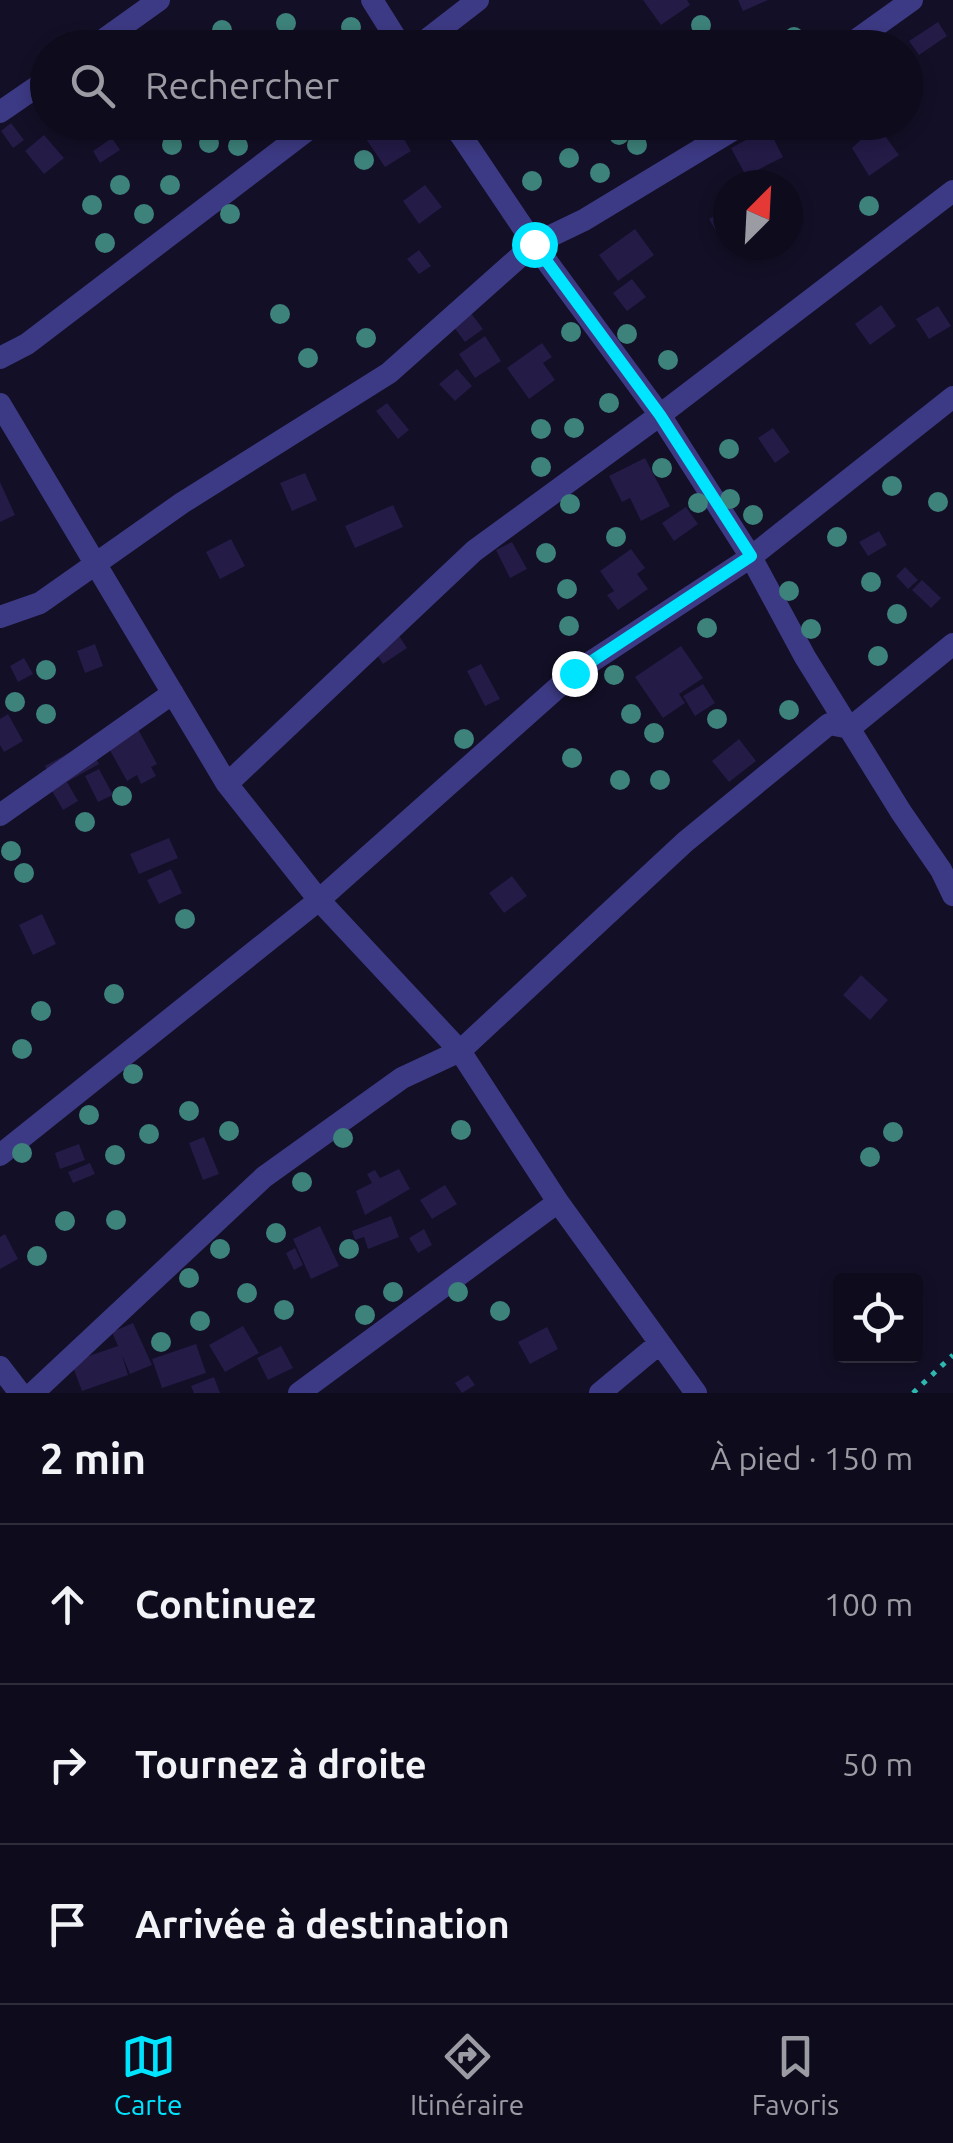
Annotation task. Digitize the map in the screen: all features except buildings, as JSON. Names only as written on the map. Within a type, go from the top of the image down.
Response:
[{"type":"street","points":[[117,30],[158,0]]},
{"type":"street","points":[[372,0],[391,30]]},
{"type":"street","points":[[439,30],[478,0]]},
{"type":"street","points":[[870,30],[912,0]]},
{"type":"street","points":[[0,112],[30,91]]},
{"type":"street","points":[[0,358],[27,344],[294,140]]},
{"type":"street","points":[[464,140],[534,244],[660,415],[751,556],[806,657],[901,812],[947,865],[953,895]]},
{"type":"street","points":[[0,617],[40,602],[182,503],[389,374],[534,244],[584,220],[716,140]]},
{"type":"street","points":[[227,784],[474,551],[660,415],[953,191]]},
{"type":"street","points":[[0,1155],[318,900],[574,673],[751,556],[953,397]]},
{"type":"street","points":[[0,404],[227,784],[318,900],[460,1052],[558,1202],[696,1393]]},
{"type":"street","points":[[33,1393],[264,1177],[402,1078],[460,1052],[684,842],[829,724],[850,728],[953,644]]},
{"type":"street","points":[[0,815],[173,693]]},
{"type":"street","points":[[299,1393],[558,1202]]},
{"type":"street","points":[[600,1393],[660,1344]]},
{"type":"street","points":[[0,1367],[20,1393]]},
{"type":"path","points":[[913,1393],[953,1354]]},
{"type":"route","points":[[534,244],[660,415],[751,556],[574,673]]}]
